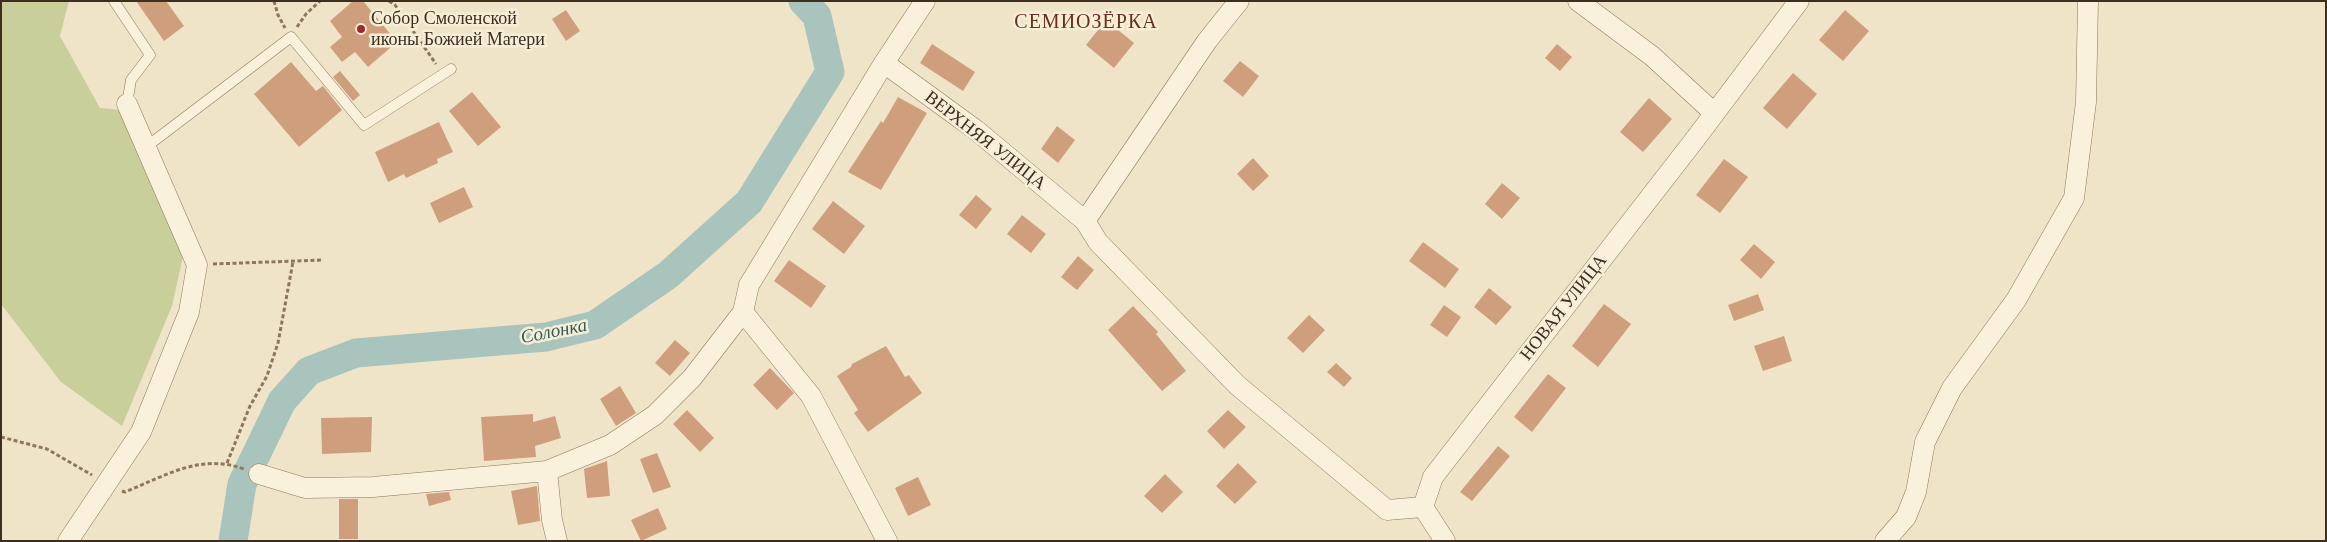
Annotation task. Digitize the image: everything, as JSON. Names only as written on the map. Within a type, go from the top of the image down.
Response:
[{"type":"street","points":[[259,474],[305,488],[373,486],[547,471],[610,445],[655,415],[692,378],[743,312],[749,285],[884,63],[925,1]]},
{"type":"street","points":[[1085,221],[1207,42],[1239,1]]},
{"type":"street","points":[[1578,1],[1652,56],[1714,112]]},
{"type":"street","name":"НОВАЯ УЛИЦА","points":[[1423,507],[1433,477],[1696,138],[1799,1]]},
{"type":"street","points":[[1885,541],[1906,517],[1916,492],[1925,442],[1952,388],[2016,300],[2074,198],[2086,102],[2088,1]]},
{"type":"street","name":"ВЕРХНЯЯ УЛИЦА","points":[[884,63],[976,130],[1085,221],[1098,242],[1244,391],[1387,510],[1423,507]]},
{"type":"street","points":[[68,541],[141,432],[189,312],[197,265],[127,104]]},
{"type":"street","points":[[743,312],[811,396],[887,541]]},
{"type":"street","points":[[547,471],[552,520],[557,541]]},
{"type":"street","points":[[1423,507],[1445,541]]},
{"type":"lane","points":[[114,1],[150,54],[131,80],[127,104]]},
{"type":"lane","points":[[146,147],[291,37],[364,125],[447,72]]},
{"type":"path","points":[[274,1],[278,16],[291,37],[306,14],[320,1]]},
{"type":"path","points":[[389,1],[395,5],[447,72]]},
{"type":"path","points":[[197,265],[323,260]]},
{"type":"path","points":[[227,463],[250,406],[267,376],[290,290],[293,262]]},
{"type":"path","points":[[1,437],[47,449],[125,492],[196,463],[227,463],[239,467]]},
{"type":"green space","points":[[1,1],[69,1],[60,36],[100,108],[120,110],[184,252],[172,306],[122,426],[61,382],[1,304]]},
{"type":"building","points":[[136,1],[166,1],[184,26],[164,41]]},
{"type":"building","name":"Собор Смоленской иконы Божией Матери","points":[[353,1],[363,1],[397,42],[368,67],[355,52],[342,62],[330,47],[342,37],[330,21]]},
{"type":"building","points":[[566,10],[580,31],[566,41],[552,19]]},
{"type":"building","points":[[1845,10],[1869,31],[1843,61],[1819,40]]},
{"type":"building","points":[[1106,20],[1134,43],[1114,68],[1086,45]]},
{"type":"building","points":[[932,44],[975,72],[963,91],[920,63]]},
{"type":"building","points":[[1557,44],[1572,57],[1560,71],[1545,58]]},
{"type":"building","points":[[1240,61],[1259,76],[1243,97],[1223,81]]},
{"type":"building","points":[[291,62],[316,91],[323,86],[342,110],[299,147],[254,94]]},
{"type":"building","points":[[340,71],[360,95],[353,101],[333,77]]},
{"type":"building","points":[[1793,73],[1817,94],[1787,129],[1763,108]]},
{"type":"building","points":[[472,92],[501,127],[478,146],[449,111]]},
{"type":"building","points":[[898,97],[927,113],[881,190],[848,172],[881,121],[883,123]]},
{"type":"building","points":[[1649,98],[1672,119],[1643,152],[1620,132]]},
{"type":"building","points":[[439,122],[453,152],[437,159],[438,163],[406,178],[404,174],[388,182],[375,152]]},
{"type":"building","points":[[1057,126],[1075,140],[1058,163],[1041,149]]},
{"type":"building","points":[[1253,158],[1269,176],[1253,191],[1237,174]]},
{"type":"building","points":[[1724,159],[1748,177],[1720,213],[1696,195]]},
{"type":"building","points":[[1502,183],[1520,198],[1502,219],[1485,204]]},
{"type":"building","points":[[464,187],[473,207],[439,223],[430,203]]},
{"type":"building","points":[[976,195],[992,209],[976,229],[959,215]]},
{"type":"building","points":[[833,201],[865,226],[844,254],[812,229]]},
{"type":"building","points":[[1022,215],[1046,234],[1031,253],[1007,234]]},
{"type":"building","points":[[1423,242],[1459,269],[1445,288],[1409,261]]},
{"type":"building","points":[[1754,244],[1775,262],[1761,279],[1740,260]]},
{"type":"building","points":[[1078,256],[1094,270],[1077,290],[1061,277]]},
{"type":"building","points":[[789,260],[826,286],[811,308],[774,281]]},
{"type":"building","points":[[1489,288],[1512,307],[1496,325],[1474,307]]},
{"type":"building","points":[[1758,294],[1764,310],[1734,321],[1728,305]]},
{"type":"building","points":[[1604,304],[1631,324],[1598,367],[1572,346]]},
{"type":"building","points":[[1444,305],[1461,317],[1447,337],[1430,325]]},
{"type":"building","points":[[1133,306],[1158,332],[1156,334],[1186,371],[1162,391],[1108,330]]},
{"type":"building","points":[[1309,315],[1325,330],[1303,353],[1287,338]]},
{"type":"building","points":[[1784,336],[1792,361],[1763,371],[1754,346]]},
{"type":"building","points":[[675,340],[690,353],[670,376],[655,363]]},
{"type":"building","points":[[886,346],[905,377],[909,375],[922,393],[868,432],[854,413],[858,410],[837,376],[851,367],[852,364]]},
{"type":"building","points":[[1336,363],[1352,378],[1344,387],[1327,372]]},
{"type":"building","points":[[770,368],[794,393],[777,410],[753,385]]},
{"type":"building","points":[[1548,374],[1566,388],[1532,432],[1514,417]]},
{"type":"building","points":[[620,386],[636,413],[616,426],[600,399]]},
{"type":"building","points":[[687,410],[714,438],[700,452],[673,424]]},
{"type":"building","points":[[1228,410],[1246,427],[1224,449],[1207,431]]},
{"type":"building","points":[[533,414],[533,422],[555,416],[561,438],[535,446],[536,457],[484,461],[481,417]]},
{"type":"building","points":[[372,417],[371,452],[322,454],[321,418]]},
{"type":"building","points":[[1498,446],[1510,456],[1472,501],[1460,492]]},
{"type":"building","points":[[657,453],[671,487],[653,493],[640,459]]},
{"type":"building","points":[[607,461],[610,496],[587,498],[584,469]]},
{"type":"building","points":[[1238,463],[1257,482],[1235,504],[1216,486]]},
{"type":"building","points":[[1165,474],[1183,492],[1162,513],[1144,496]]},
{"type":"building","points":[[918,477],[931,505],[908,516],[895,488]]},
{"type":"building","points":[[537,486],[540,521],[518,525],[511,491]]},
{"type":"building","points":[[449,492],[451,500],[429,506],[426,494]]},
{"type":"building","points":[[339,499],[358,499],[358,539],[339,539]]},
{"type":"building","points":[[658,508],[667,529],[641,541],[631,520]]},
{"type":"waterway","name":"Солонка","points":[[233,541],[242,484],[282,401],[309,371],[356,353],[546,337],[595,325],[668,275],[749,202],[830,72],[817,16],[803,1]]},
{"type":"place","name":"Собор Смоленской иконы Божией Матери","points":[[361,29]]},
{"type":"district","name":"СЕМИОЗЁРКА","points":[[1086,23]]}]
